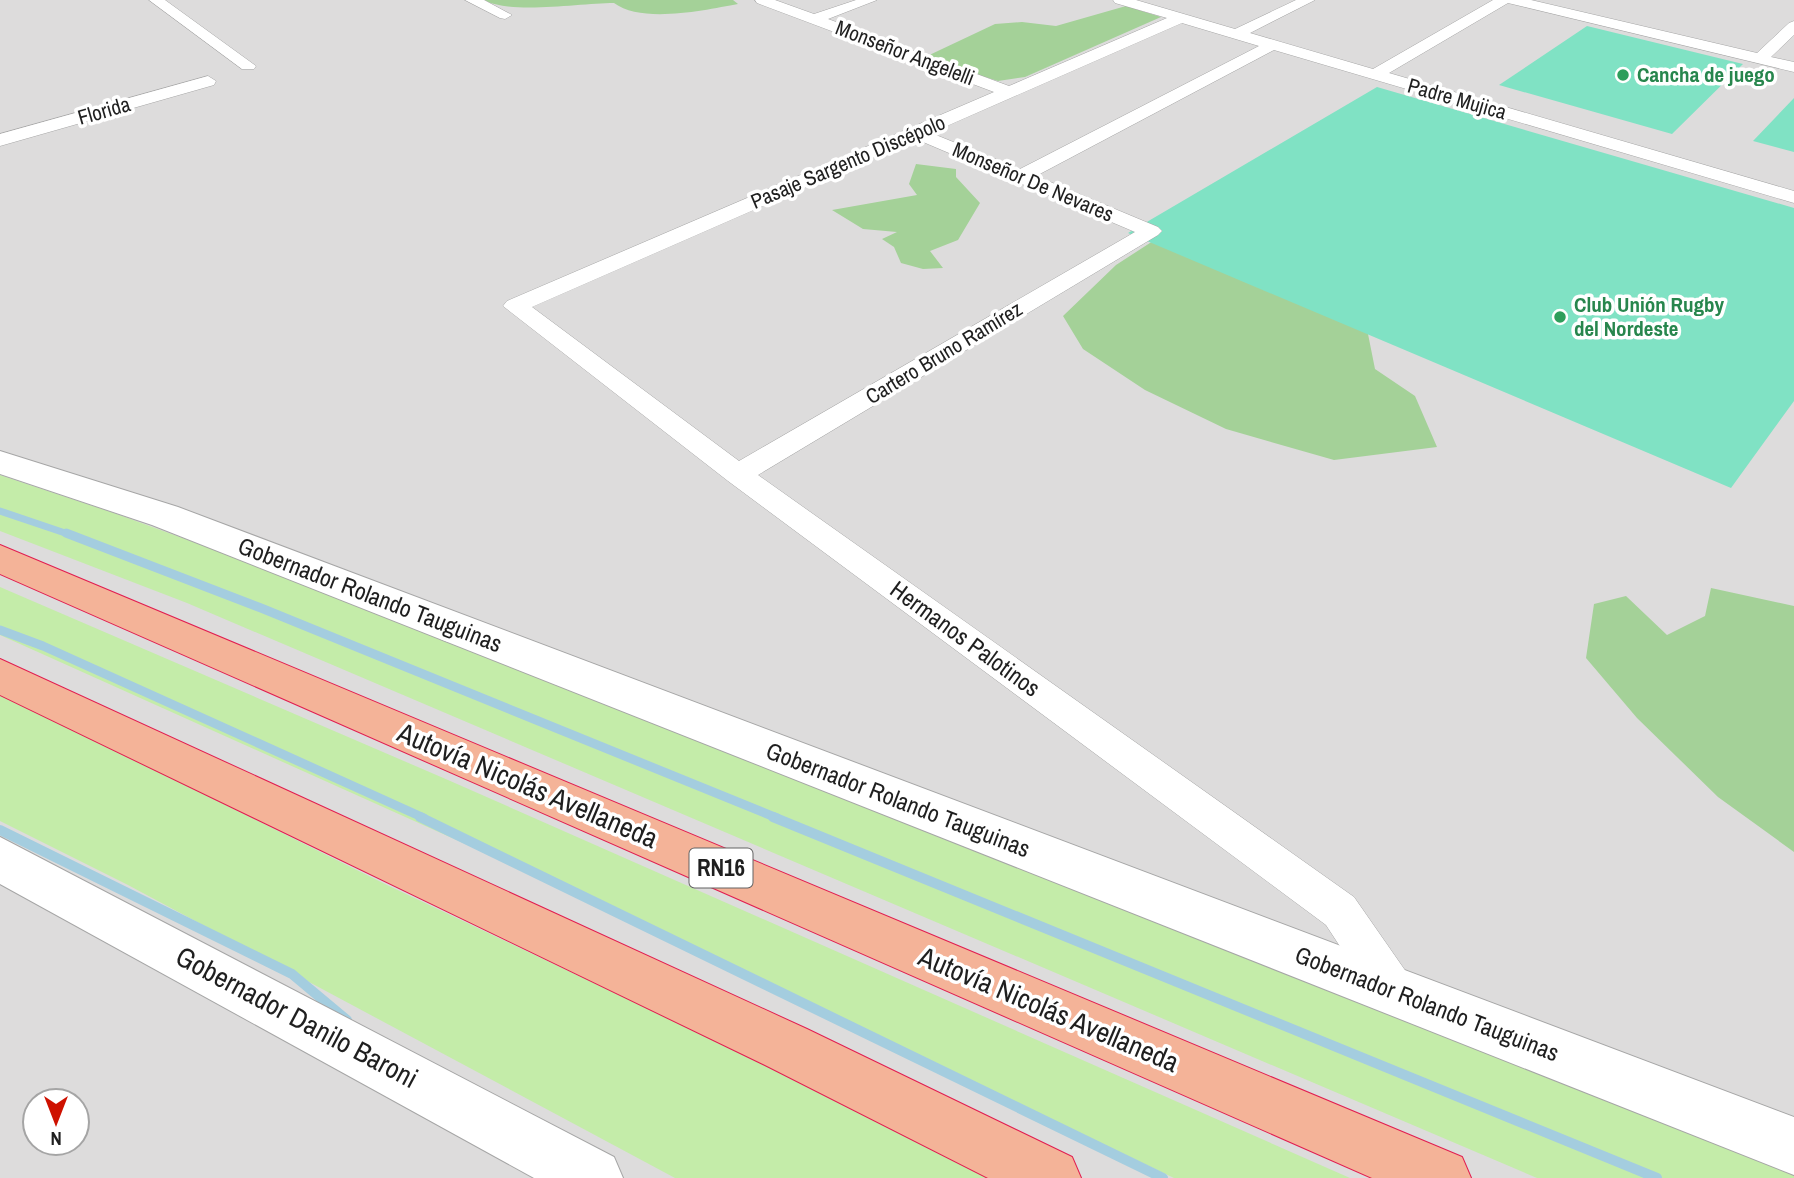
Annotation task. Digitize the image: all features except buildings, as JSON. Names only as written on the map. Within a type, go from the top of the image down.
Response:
[{"type":"highway","name":"Autovía Nicolás Avellaneda","points":[[0,559],[1441,1178]]},
{"type":"highway","points":[[0,676],[604,960],[1051,1178]]},
{"type":"street","points":[[156,0],[248,66]]},
{"type":"street","points":[[472,0],[505,16]]},
{"type":"street","name":"Monseñor Angelelli","points":[[762,0],[1009,92]]},
{"type":"street","points":[[814,19],[870,0]]},
{"type":"street","name":"Padre Mujica","points":[[1120,0],[1794,197]]},
{"type":"street","points":[[1236,34],[1308,0]]},
{"type":"street","points":[[1374,75],[1503,0]]},
{"type":"street","points":[[1513,0],[1794,67]]},
{"type":"street","name":"Pasaje Sargento Discépolo","points":[[516,306],[1181,18]]},
{"type":"street","points":[[1760,59],[1794,26]]},
{"type":"street","points":[[1020,177],[1272,45]]},
{"type":"street","name":"Florida","points":[[0,140],[208,81]]},
{"type":"street","points":[[7,120],[22,134]]},
{"type":"street","name":"Monseñor De Nevares","points":[[916,133],[1151,231]]},
{"type":"street","name":"Cartero Bruno Ramírez","points":[[738,474],[1151,231]]},
{"type":"street","name":"Hermanos Palotinos","points":[[516,306],[738,474],[1340,911],[1394,991]]},
{"type":"street","name":"Gobernador Rolando Tauguinas","points":[[0,462],[165,516],[1794,1146]]},
{"type":"street","name":"Gobernador Danilo Baroni","points":[[0,859],[593,1178]]},
{"type":"shaded area","points":[[0,0],[1794,0],[1794,1178],[0,1178]]},
{"type":"green space","points":[[484,0],[733,0],[738,4],[692,12],[657,14],[641,13],[614,3],[528,8]]},
{"type":"green space","points":[[1126,6],[1161,17],[1025,77],[998,81],[923,58],[995,24],[1022,22],[1056,26]]},
{"type":"green space","name":"Cancha de juego","points":[[1587,26],[1743,64],[1672,134],[1499,85]]},
{"type":"green space","name":"Club Unión Rugby del Nordeste","points":[[1377,87],[1794,208],[1794,401],[1731,488],[1128,233]]},
{"type":"green space","points":[[1794,98],[1794,152],[1753,141]]},
{"type":"green space","points":[[916,164],[956,169],[956,177],[980,203],[958,240],[930,251],[943,268],[923,269],[901,263],[894,247],[882,239],[897,232],[863,229],[832,210],[917,195],[909,184]]},
{"type":"green space","points":[[1153,241],[1367,329],[1375,369],[1415,396],[1437,447],[1334,460],[1226,429],[1145,390],[1083,349],[1063,316],[1116,265]]},
{"type":"green space","points":[[0,475],[240,559],[1794,1174],[1794,1178],[1537,1178],[187,603],[0,531]]},
{"type":"green space","points":[[0,587],[448,780],[1350,1178],[1174,1178],[550,882],[0,635]]},
{"type":"green space","points":[[1711,588],[1794,606],[1794,852],[1718,797],[1637,718],[1586,658],[1594,604],[1626,596],[1667,635],[1705,616]]},
{"type":"green space","points":[[0,693],[387,885],[1005,1178],[675,1178],[128,885],[0,821]]},
{"type":"waterway","points":[[0,511],[71,535]]},
{"type":"waterway","points":[[66,533],[261,608],[777,818]]},
{"type":"waterway","points":[[0,630],[43,646],[424,818]]},
{"type":"waterway","points":[[420,817],[1163,1178]]},
{"type":"waterway","points":[[773,817],[1657,1178]]},
{"type":"waterway","points":[[0,830],[292,974],[347,1020]]},
{"type":"place","name":"Cancha de juego","points":[[1623,75]]},
{"type":"place","name":"Club Unión Rugby del Nordeste","points":[[1560,317]]}]
